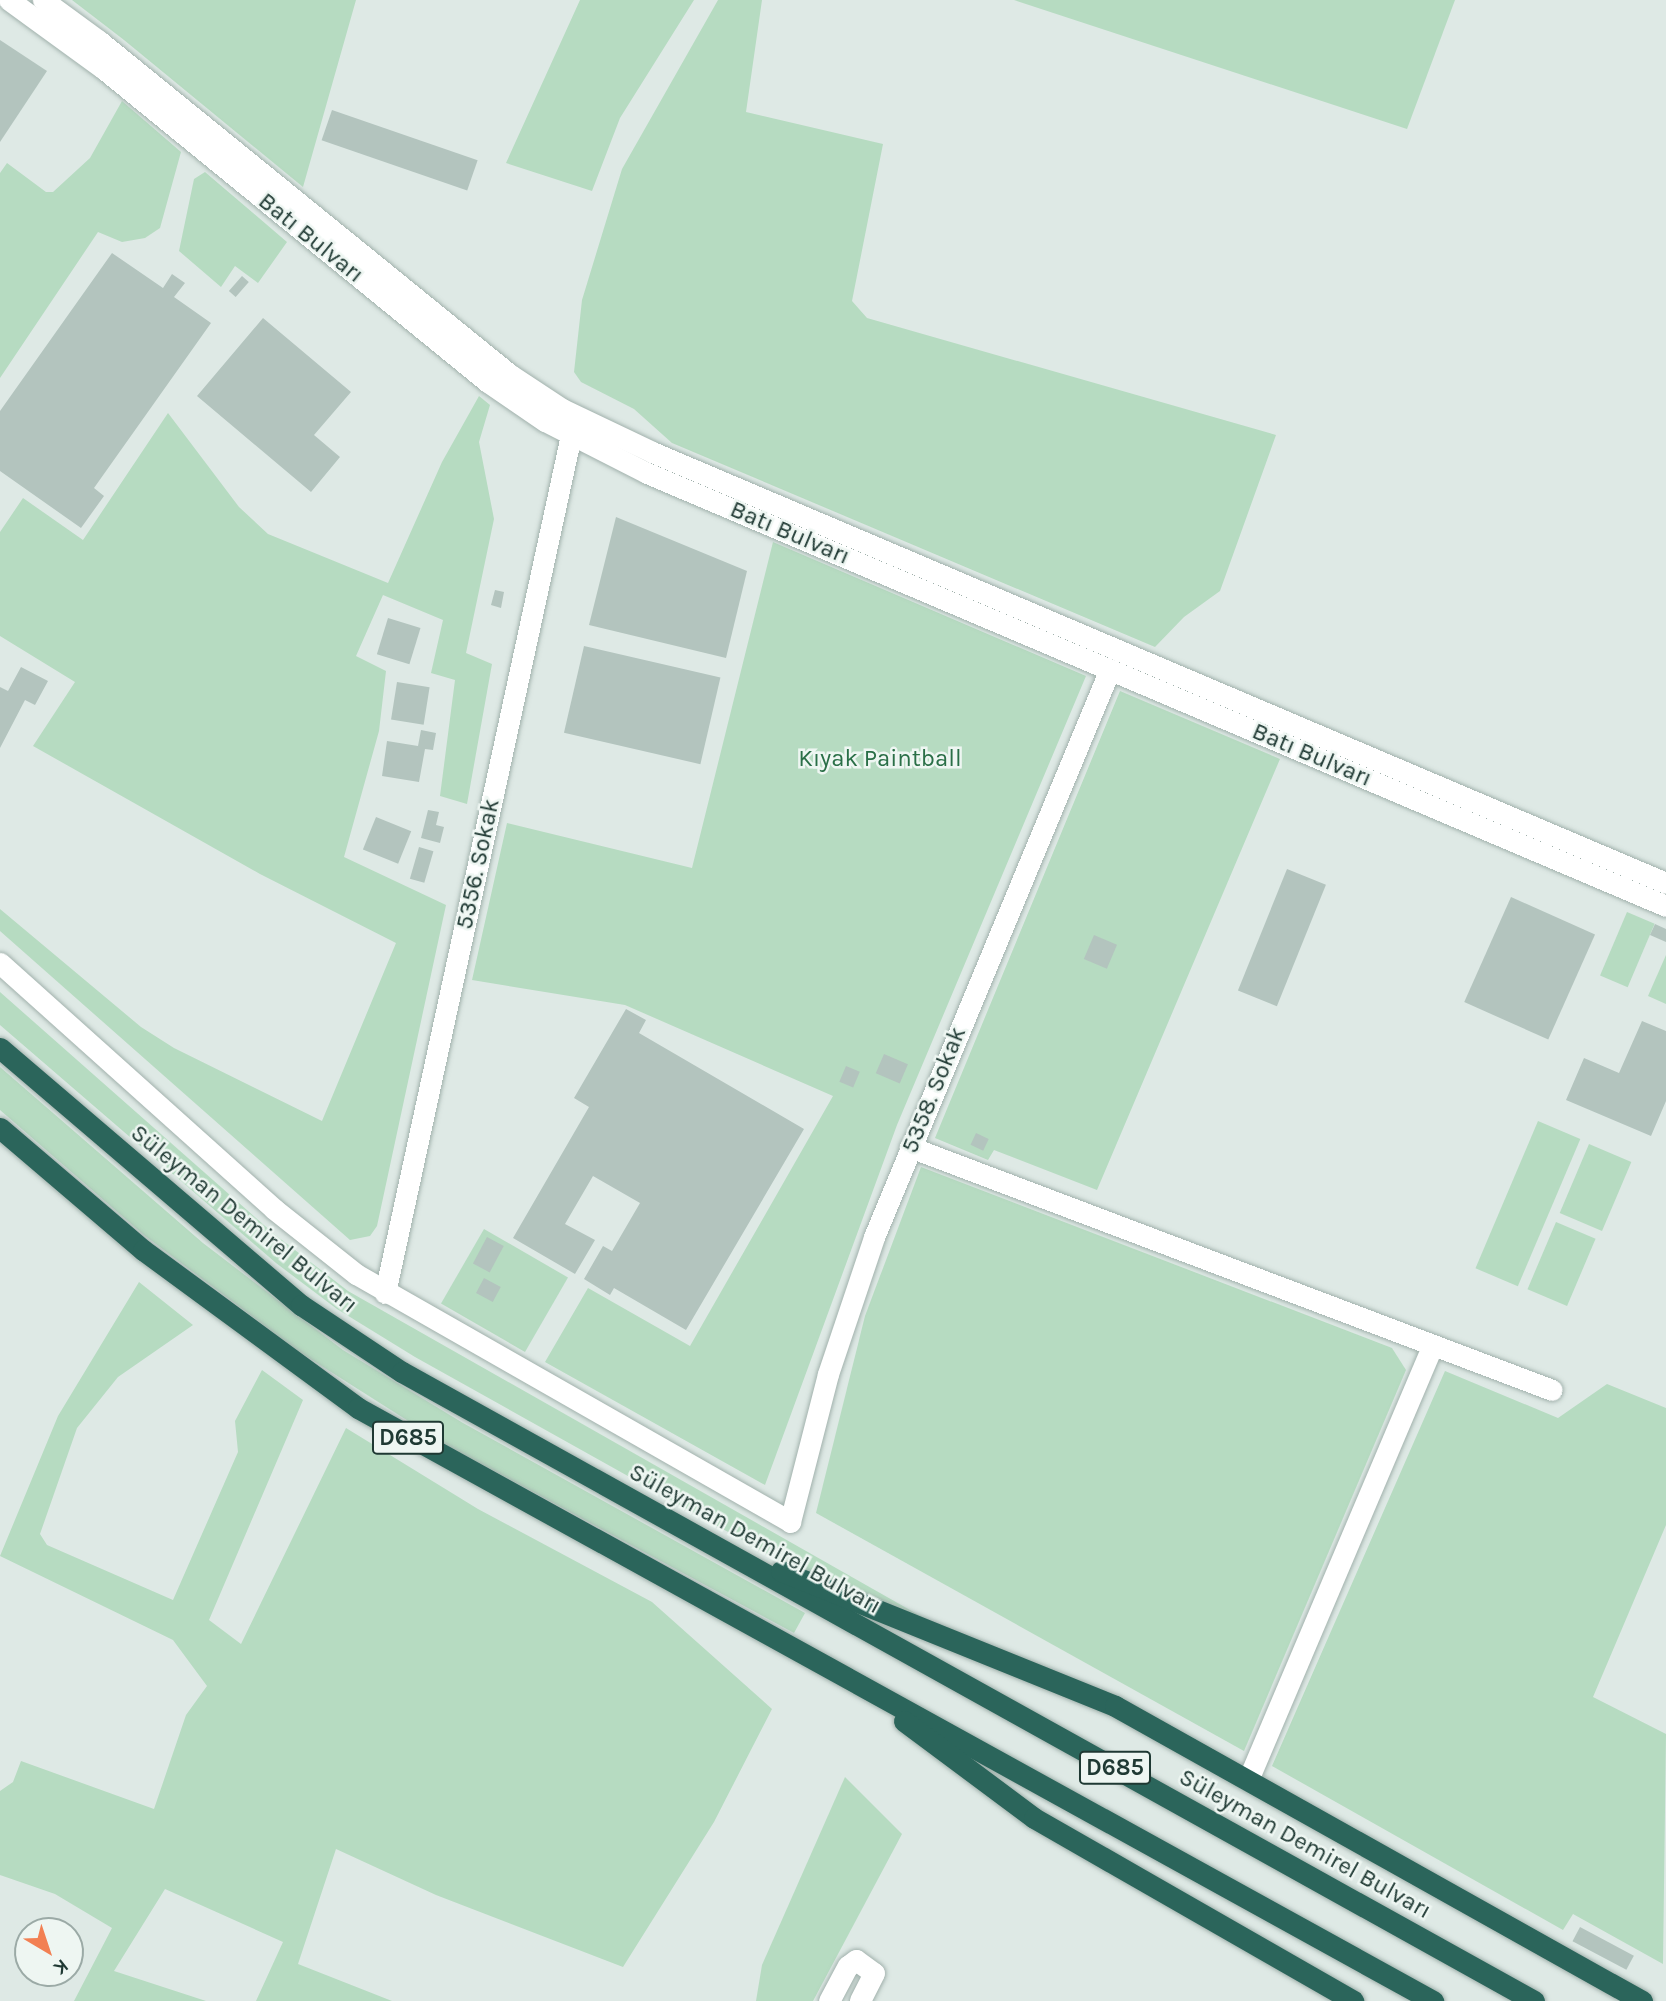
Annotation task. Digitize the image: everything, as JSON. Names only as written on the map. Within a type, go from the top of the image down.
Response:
[{"type":"highway","name":"Süleyman Demirel Bulvarı","points":[[0,1048],[301,1305],[402,1372],[1534,2001]]},
{"type":"highway","name":"D685","points":[[0,1128],[143,1250],[358,1408],[1433,2001]]},
{"type":"highway","points":[[695,1536],[1115,1706],[1642,2001]]},
{"type":"highway","points":[[858,1685],[1034,1818],[1353,2001]]},
{"type":"street","name":"Batı Bulvarı","points":[[9,0],[104,69],[488,382],[571,435],[647,473],[1666,906]]},
{"type":"street","name":"Batı Bulvarı","points":[[43,0],[509,374],[562,409],[665,458],[1666,883]]},
{"type":"street","name":"5356. Sokak","points":[[385,1293],[571,435]]},
{"type":"street","name":"5358. Sokak","points":[[385,1293],[790,1522],[850,1304],[911,1147],[1110,669]]},
{"type":"street","points":[[0,963],[274,1209],[385,1293]]},
{"type":"street","points":[[911,1147],[1552,1390]]},
{"type":"street","points":[[1248,1780],[1432,1346]]},
{"type":"street","points":[[829,2001],[848,1966],[856,1960],[869,1965],[874,1973],[860,2001]]},
{"type":"green space","points":[[72,0],[356,0],[303,187],[124,40]]},
{"type":"green space","points":[[580,0],[694,0],[620,118],[592,191],[506,163]]},
{"type":"green space","points":[[718,0],[762,0],[746,112],[883,144],[852,301],[867,318],[1276,435],[1220,591],[1184,617],[1155,647],[672,443],[634,409],[581,382],[574,372],[582,300],[622,169]]},
{"type":"green space","points":[[1014,0],[1455,0],[1407,129]]},
{"type":"green space","points":[[122,101],[181,152],[160,228],[145,238],[122,242],[98,232],[0,378],[0,173],[7,163],[46,192],[53,192],[90,158]]},
{"type":"green space","points":[[205,172],[287,242],[258,283],[235,266],[221,287],[179,251],[194,179]]},
{"type":"green space","points":[[479,396],[490,405],[479,442],[494,519],[466,653],[492,664],[467,804],[440,796],[455,680],[431,673],[443,620],[383,595],[356,656],[386,671],[379,731],[344,857],[446,905],[377,1226],[370,1236],[350,1240],[0,931],[0,909],[141,1027],[174,1048],[322,1121],[396,943],[260,874],[33,746],[75,682],[0,636],[0,532],[23,498],[83,540],[168,413],[239,507],[268,534],[388,583],[442,462]]},
{"type":"green space","name":"Kıyak Paintball","points":[[773,542],[1086,676],[897,1125],[765,1485],[545,1362],[588,1288],[690,1346],[833,1096],[625,1005],[472,980],[507,823],[692,868]]},
{"type":"green space","points":[[1120,691],[1280,759],[1097,1190],[994,1150],[988,1160],[935,1138]]},
{"type":"green space","points":[[1627,912],[1655,924],[1628,987],[1600,976]]},
{"type":"green space","points":[[1666,955],[1666,1004],[1648,996]]},
{"type":"green space","points":[[0,992],[273,1233],[348,1291],[991,1656],[839,1594],[415,1357],[337,1309],[276,1263],[0,1025]]},
{"type":"green space","points":[[0,1067],[203,1243],[343,1350],[463,1423],[805,1613],[794,1633],[446,1445],[298,1351],[144,1235],[0,1110]]},
{"type":"green space","points":[[1538,1121],[1580,1139],[1518,1286],[1475,1268]]},
{"type":"green space","points":[[1589,1144],[1631,1162],[1602,1231],[1560,1213]]},
{"type":"green space","points":[[921,1167],[1392,1348],[1406,1370],[1244,1751],[816,1513],[865,1316]]},
{"type":"green space","points":[[1556,1222],[1596,1239],[1567,1306],[1527,1289]]},
{"type":"green space","points":[[484,1229],[568,1278],[525,1352],[441,1303]]},
{"type":"green space","points":[[139,1282],[193,1325],[118,1377],[77,1428],[40,1534],[47,1545],[173,1600],[238,1452],[235,1421],[262,1370],[303,1400],[209,1620],[241,1644],[346,1428],[478,1509],[652,1602],[772,1709],[714,1822],[623,1967],[436,1895],[336,1849],[298,1964],[392,2001],[256,2001],[283,1942],[165,1889],[114,1971],[206,2001],[74,2001],[81,1987],[84,1987],[84,1982],[112,1928],[55,1894],[0,1875],[0,1791],[13,1782],[21,1761],[154,1809],[186,1715],[207,1686],[173,1640],[0,1556],[58,1416]]},
{"type":"green space","points":[[1445,1371],[1558,1418],[1607,1384],[1666,1408],[1666,1525],[1593,1697],[1666,1734],[1663,1964],[1573,1914],[1563,1930],[1272,1766]]},
{"type":"green space","points":[[845,1777],[902,1834],[813,2001],[756,2001],[762,1965]]},
{"type":"building","points":[[0,40],[47,71],[0,142]]},
{"type":"building","points":[[332,110],[478,160],[467,190],[322,140]]},
{"type":"building","points":[[112,253],[163,288],[172,274],[185,283],[174,297],[211,323],[94,488],[104,496],[81,528],[0,471],[0,411]]},
{"type":"building","points":[[242,276],[249,282],[236,297],[229,291]]},
{"type":"building","points":[[263,318],[351,392],[314,435],[340,457],[311,492],[197,396]]},
{"type":"building","points":[[616,517],[747,571],[726,658],[589,625]]},
{"type":"building","points":[[495,590],[504,592],[501,608],[491,605]]},
{"type":"building","points":[[388,618],[421,628],[409,664],[377,654]]},
{"type":"building","points":[[584,646],[720,677],[700,764],[564,733]]},
{"type":"building","points":[[21,667],[48,681],[35,705],[25,700],[0,748],[0,687],[8,691]]},
{"type":"building","points":[[397,682],[430,687],[424,725],[391,720]]},
{"type":"building","points":[[421,730],[436,733],[433,750],[425,749],[419,782],[382,776],[387,741],[418,746]]},
{"type":"building","points":[[428,810],[439,812],[436,825],[444,827],[440,843],[421,838]]},
{"type":"building","points":[[376,817],[411,831],[398,864],[363,849]]},
{"type":"building","points":[[419,847],[433,851],[424,883],[410,879]]},
{"type":"building","points":[[1287,869],[1326,885],[1277,1006],[1238,990]]},
{"type":"building","points":[[1511,897],[1595,934],[1548,1039],[1464,1002]]},
{"type":"building","points":[[1655,924],[1666,929],[1666,942],[1650,935]]},
{"type":"building","points":[[1094,935],[1117,945],[1107,969],[1084,959]]},
{"type":"building","points":[[626,1009],[646,1020],[639,1033],[804,1129],[686,1330],[614,1288],[610,1295],[584,1279],[603,1246],[612,1251],[640,1203],[593,1176],[565,1224],[595,1240],[575,1274],[513,1238],[589,1107],[574,1098]]},
{"type":"building","points":[[1642,1021],[1666,1031],[1666,1101],[1651,1136],[1566,1100],[1584,1058],[1619,1073]]},
{"type":"building","points":[[884,1054],[908,1064],[900,1083],[876,1073]]},
{"type":"building","points":[[846,1066],[860,1072],[853,1088],[839,1082]]},
{"type":"building","points":[[976,1133],[989,1139],[983,1151],[971,1145]]},
{"type":"building","points":[[487,1237],[504,1246],[490,1272],[473,1263]]},
{"type":"building","points":[[484,1278],[501,1287],[493,1302],[476,1293]]},
{"type":"building","points":[[1580,1927],[1634,1956],[1626,1970],[1572,1941]]}]
